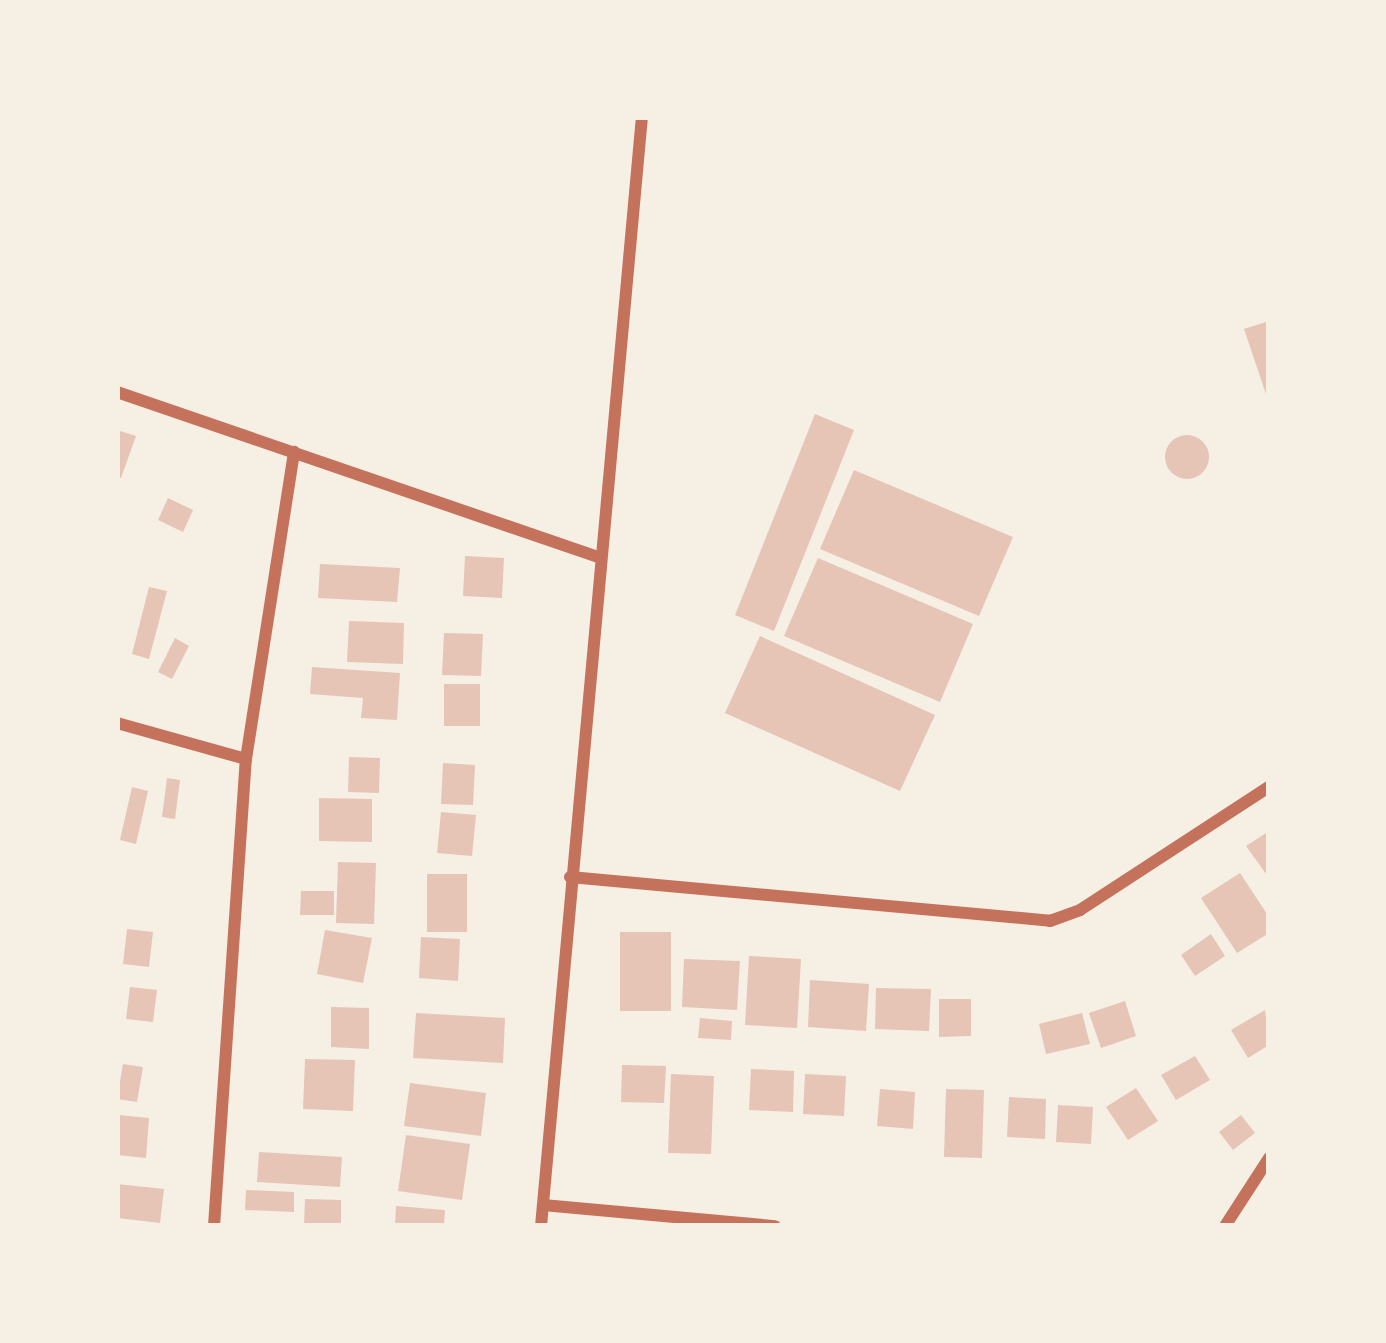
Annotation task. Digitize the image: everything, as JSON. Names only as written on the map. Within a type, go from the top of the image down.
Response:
[{"type":"street","points":[[541,1226],[598,556],[643,117]]},
{"type":"street","points":[[117,392],[598,556]]},
{"type":"street","points":[[214,1226],[247,759],[294,452]]},
{"type":"street","points":[[117,723],[247,759]]},
{"type":"street","points":[[570,877],[1050,921],[1080,910],[1269,787]]},
{"type":"street","points":[[1225,1226],[1269,1158]]},
{"type":"street","points":[[543,1205],[775,1226]]},
{"type":"building","points":[[1269,321],[1269,399],[1268,400],[1244,329]]},
{"type":"building","points":[[815,414],[854,430],[774,631],[735,615]]},
{"type":"building","points":[[117,430],[136,436],[121,478],[117,477]]},
{"type":"building","points":[[1187,435],[1203,441],[1209,457],[1203,473],[1187,479],[1171,473],[1165,457],[1171,441]]},
{"type":"building","points":[[854,470],[1013,537],[979,616],[820,549]]},
{"type":"building","points":[[168,498],[193,510],[183,532],[158,520]]},
{"type":"building","points":[[465,556],[504,558],[502,598],[463,596]]},
{"type":"building","points":[[818,558],[973,624],[940,702],[784,636]]},
{"type":"building","points":[[320,564],[400,568],[397,602],[318,598]]},
{"type":"building","points":[[149,587],[167,591],[149,659],[132,654]]},
{"type":"building","points":[[349,621],[404,623],[403,664],[347,662]]},
{"type":"building","points":[[444,633],[483,634],[481,676],[442,675]]},
{"type":"building","points":[[760,636],[935,715],[900,791],[725,713]]},
{"type":"building","points":[[175,638],[189,646],[172,679],[158,672]]},
{"type":"building","points":[[312,667],[400,673],[397,720],[361,718],[363,698],[310,694]]},
{"type":"building","points":[[444,684],[480,684],[480,726],[444,726]]},
{"type":"building","points":[[349,757],[380,758],[379,793],[348,792]]},
{"type":"building","points":[[443,763],[475,765],[473,805],[441,804]]},
{"type":"building","points":[[167,778],[180,780],[175,819],[162,817]]},
{"type":"building","points":[[132,787],[148,791],[136,844],[120,840]]},
{"type":"building","points":[[319,798],[372,799],[372,842],[319,841]]},
{"type":"building","points":[[441,812],[476,815],[472,856],[437,853]]},
{"type":"building","points":[[1269,831],[1269,878],[1246,846]]},
{"type":"building","points":[[338,862],[376,863],[374,924],[336,923]]},
{"type":"building","points":[[1240,873],[1269,917],[1269,933],[1237,953],[1201,898]]},
{"type":"building","points":[[427,874],[467,874],[467,932],[427,932]]},
{"type":"building","points":[[301,891],[334,891],[334,915],[300,915]]},
{"type":"building","points":[[127,929],[153,932],[149,967],[123,964]]},
{"type":"building","points":[[325,930],[372,938],[363,983],[317,974]]},
{"type":"building","points":[[620,932],[671,932],[671,1011],[620,1011]]},
{"type":"building","points":[[1211,934],[1225,956],[1195,976],[1181,955]]},
{"type":"building","points":[[421,937],[460,939],[458,981],[419,978]]},
{"type":"building","points":[[749,956],[801,959],[797,1028],[745,1025]]},
{"type":"building","points":[[684,959],[740,961],[737,1010],[682,1007]]},
{"type":"building","points":[[810,980],[869,984],[866,1031],[808,1027]]},
{"type":"building","points":[[130,987],[157,990],[153,1022],[126,1019]]},
{"type":"building","points":[[876,988],[931,989],[929,1031],[875,1029]]},
{"type":"building","points":[[939,999],[971,999],[971,1036],[939,1037]]},
{"type":"building","points":[[1125,1001],[1136,1036],[1101,1048],[1089,1013]]},
{"type":"building","points":[[331,1007],[369,1008],[369,1049],[331,1047]]},
{"type":"building","points":[[1265,1010],[1269,1045],[1248,1058],[1231,1030]]},
{"type":"building","points":[[416,1013],[505,1018],[503,1063],[413,1058]]},
{"type":"building","points":[[1082,1013],[1090,1044],[1046,1054],[1039,1024]]},
{"type":"building","points":[[700,1018],[732,1021],[731,1040],[698,1038]]},
{"type":"building","points":[[1195,1056],[1210,1080],[1176,1100],[1161,1075]]},
{"type":"building","points":[[305,1059],[355,1060],[353,1111],[303,1109]]},
{"type":"building","points":[[123,1064],[143,1067],[137,1102],[117,1099]]},
{"type":"building","points":[[622,1065],[666,1066],[664,1103],[621,1102]]},
{"type":"building","points":[[751,1069],[794,1071],[793,1112],[749,1110]]},
{"type":"building","points":[[671,1074],[714,1076],[711,1154],[668,1153]]},
{"type":"building","points":[[805,1074],[846,1076],[844,1116],[803,1114]]},
{"type":"building","points":[[410,1083],[486,1093],[481,1136],[404,1126]]},
{"type":"building","points":[[1136,1088],[1158,1121],[1128,1140],[1106,1107]]},
{"type":"building","points":[[880,1089],[915,1092],[913,1129],[877,1126]]},
{"type":"building","points":[[946,1089],[984,1090],[982,1158],[944,1157]]},
{"type":"building","points":[[1009,1097],[1046,1099],[1045,1139],[1007,1137]]},
{"type":"building","points":[[1058,1105],[1093,1107],[1091,1144],[1056,1142]]},
{"type":"building","points":[[119,1115],[149,1118],[146,1158],[117,1155]]},
{"type":"building","points":[[1241,1115],[1255,1133],[1233,1150],[1219,1132]]},
{"type":"building","points":[[406,1135],[470,1144],[462,1200],[398,1191]]},
{"type":"building","points":[[259,1152],[342,1157],[340,1187],[257,1182]]},
{"type":"building","points":[[117,1184],[164,1189],[160,1223],[117,1218]]},
{"type":"building","points":[[246,1190],[294,1192],[294,1212],[245,1210]]},
{"type":"building","points":[[305,1199],[341,1200],[341,1226],[304,1226]]},
{"type":"building","points":[[396,1206],[445,1210],[444,1226],[395,1226]]}]
